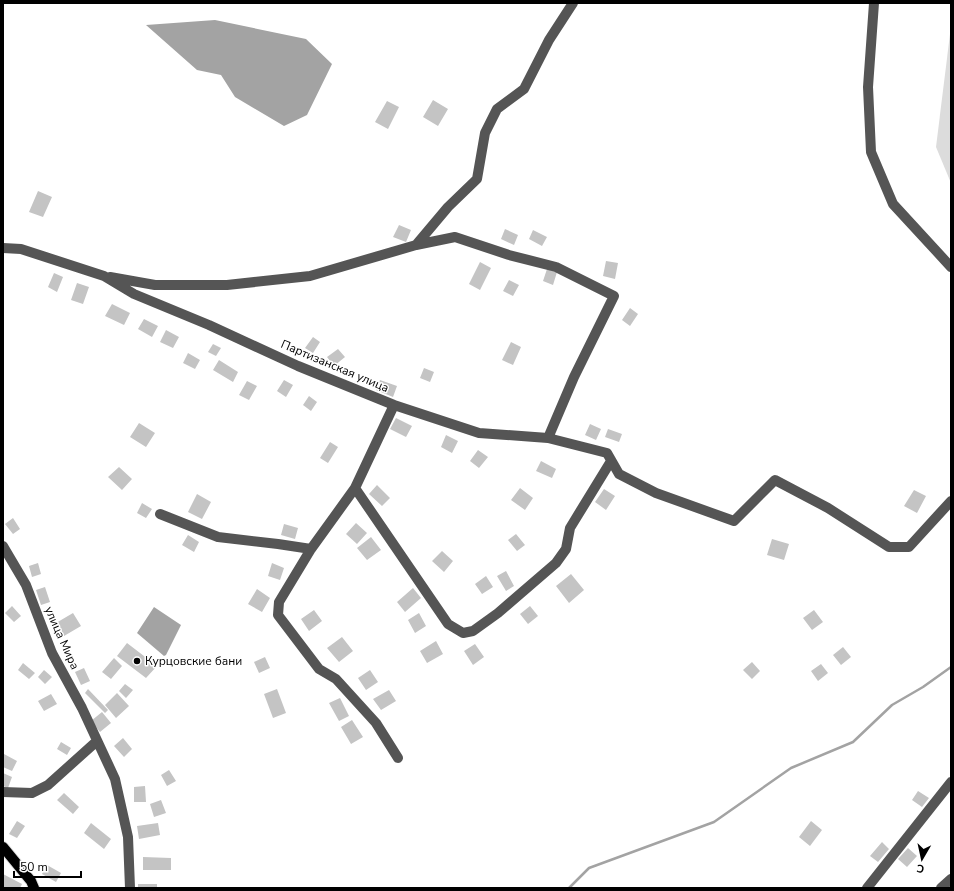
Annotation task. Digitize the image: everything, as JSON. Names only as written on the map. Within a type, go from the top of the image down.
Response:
[{"type":"main road","points":[[3,847],[31,881],[34,888]]},
{"type":"street","points":[[416,245],[448,207],[477,179],[484,133],[497,110],[524,89],[549,40],[573,3]]},
{"type":"street","points":[[874,3],[868,87],[871,152],[893,204],[951,267]]},
{"type":"street","points":[[104,276],[155,285],[227,285],[310,276],[416,245],[455,237],[509,255],[556,267],[614,296],[574,377],[548,438]]},
{"type":"street","name":"Партизанская улица","points":[[3,248],[20,249],[104,276],[134,294],[209,325],[298,366],[394,405],[479,433],[548,438],[607,453],[619,474],[656,493],[734,521],[775,480],[828,508],[889,547],[909,547],[951,501]]},
{"type":"street","points":[[394,405],[355,488],[311,549],[279,602],[278,615],[319,669],[336,679],[376,723],[398,758]]},
{"type":"street","points":[[355,488],[448,624],[463,633],[473,630],[498,613],[556,563],[566,549],[570,528],[611,461]]},
{"type":"street","points":[[160,514],[218,537],[311,549]]},
{"type":"street","name":"улица Мира","points":[[3,546],[26,585],[52,653],[82,708],[115,779],[128,837],[130,888]]},
{"type":"street","points":[[3,792],[32,793],[48,785],[97,741]]},
{"type":"street","points":[[867,888],[951,782]]},
{"type":"street","points":[[941,888],[951,879]]},
{"type":"shaded area","points":[[215,20],[306,39],[332,64],[307,115],[284,126],[235,97],[221,75],[197,70],[146,25]]},
{"type":"shaded area","points":[[951,26],[951,183],[936,147]]},
{"type":"shaded area","points":[[154,607],[181,625],[166,655],[164,656],[137,633]]},
{"type":"building","points":[[433,100],[448,109],[438,126],[423,117]]},
{"type":"building","points":[[387,101],[399,107],[388,129],[375,122]]},
{"type":"building","points":[[38,191],[52,197],[43,217],[29,212]]},
{"type":"building","points":[[399,225],[411,230],[406,242],[393,237]]},
{"type":"building","points":[[505,229],[518,235],[514,245],[501,239]]},
{"type":"building","points":[[533,230],[547,237],[542,246],[529,239]]},
{"type":"building","points":[[606,261],[618,263],[615,279],[603,276]]},
{"type":"building","points":[[480,262],[491,268],[480,290],[469,284]]},
{"type":"building","points":[[547,269],[557,272],[553,285],[543,281]]},
{"type":"building","points":[[54,273],[63,277],[57,292],[48,287]]},
{"type":"building","points":[[509,280],[519,285],[513,296],[503,291]]},
{"type":"building","points":[[77,283],[89,287],[83,304],[71,300]]},
{"type":"building","points":[[112,304],[130,313],[124,325],[105,316]]},
{"type":"building","points":[[630,308],[638,314],[630,326],[622,320]]},
{"type":"building","points":[[144,319],[158,326],[152,337],[138,329]]},
{"type":"building","points":[[166,330],[179,337],[173,348],[160,342]]},
{"type":"building","points":[[313,337],[320,342],[313,353],[305,348]]},
{"type":"building","points":[[511,342],[521,347],[513,365],[502,360]]},
{"type":"building","points":[[213,344],[221,348],[216,356],[208,352]]},
{"type":"building","points":[[338,349],[345,357],[334,366],[327,357]]},
{"type":"building","points":[[188,353],[200,360],[195,369],[183,363]]},
{"type":"building","points":[[219,360],[238,372],[233,382],[213,370]]},
{"type":"building","points":[[424,368],[434,372],[430,382],[420,378]]},
{"type":"building","points":[[284,380],[293,385],[286,397],[277,391]]},
{"type":"building","points":[[380,380],[397,386],[393,397],[376,390]]},
{"type":"building","points":[[247,381],[257,386],[249,400],[239,395]]},
{"type":"building","points":[[309,396],[317,402],[311,411],[303,405]]},
{"type":"building","points":[[396,418],[412,426],[406,437],[390,429]]},
{"type":"building","points":[[139,423],[155,433],[146,447],[130,437]]},
{"type":"building","points":[[590,424],[601,429],[596,440],[585,435]]},
{"type":"building","points":[[608,429],[622,434],[619,442],[605,437]]},
{"type":"building","points":[[446,435],[458,441],[452,453],[441,447]]},
{"type":"building","points":[[330,442],[338,447],[328,463],[320,458]]},
{"type":"building","points":[[478,450],[488,457],[479,468],[470,461]]},
{"type":"building","points":[[541,461],[556,469],[552,478],[536,471]]},
{"type":"building","points":[[119,467],[132,479],[122,490],[108,477]]},
{"type":"building","points":[[377,485],[390,498],[382,506],[369,494]]},
{"type":"building","points":[[520,488],[533,498],[525,510],[511,500]]},
{"type":"building","points":[[604,489],[615,496],[606,510],[595,502]]},
{"type":"building","points":[[914,490],[926,496],[917,513],[904,506]]},
{"type":"building","points":[[197,494],[211,502],[202,519],[188,512]]},
{"type":"building","points":[[142,503],[152,509],[146,518],[137,513]]},
{"type":"building","points":[[13,518],[20,529],[13,534],[5,524]]},
{"type":"building","points":[[356,523],[367,533],[357,544],[346,534]]},
{"type":"building","points":[[284,524],[298,528],[295,539],[281,535]]},
{"type":"building","points":[[516,534],[525,545],[517,551],[508,540]]},
{"type":"building","points":[[188,535],[199,542],[194,552],[182,545]]},
{"type":"building","points":[[371,537],[381,550],[367,560],[357,548]]},
{"type":"building","points":[[772,539],[789,544],[784,560],[767,555]]},
{"type":"building","points":[[442,551],[453,561],[444,572],[432,561]]},
{"type":"building","points":[[38,563],[41,574],[32,577],[29,566]]},
{"type":"building","points":[[272,563],[284,568],[280,580],[268,576]]},
{"type":"building","points":[[506,571],[514,586],[506,591],[497,576]]},
{"type":"building","points":[[571,574],[584,590],[569,603],[556,586]]},
{"type":"building","points":[[486,576],[493,587],[482,594],[475,584]]},
{"type":"building","points":[[45,587],[50,602],[41,605],[36,590]]},
{"type":"building","points":[[413,588],[421,598],[405,612],[397,602]]},
{"type":"building","points":[[257,589],[270,598],[262,612],[248,604]]},
{"type":"building","points":[[12,606],[21,616],[14,622],[5,613]]},
{"type":"building","points":[[530,606],[538,616],[528,624],[520,614]]},
{"type":"building","points":[[314,610],[322,621],[309,631],[301,619]]},
{"type":"building","points":[[814,610],[823,622],[812,630],[803,618]]},
{"type":"building","points":[[73,613],[81,626],[64,636],[56,623]]},
{"type":"building","points":[[419,613],[426,626],[415,633],[408,620]]},
{"type":"building","points":[[342,637],[353,651],[339,662],[327,648]]},
{"type":"building","points":[[436,641],[443,654],[427,663],[420,651]]},
{"type":"building","name":"Курцовские бани","points":[[127,643],[157,666],[146,678],[117,656]]},
{"type":"building","points":[[475,644],[484,657],[473,665],[464,651]]},
{"type":"building","points":[[843,647],[851,657],[841,665],[833,655]]},
{"type":"building","points":[[265,657],[270,668],[259,673],[254,662]]},
{"type":"building","points":[[114,658],[122,666],[111,679],[102,672]]},
{"type":"building","points":[[752,662],[760,671],[752,679],[743,670]]},
{"type":"building","points":[[23,663],[35,673],[29,679],[18,670]]},
{"type":"building","points":[[821,664],[828,673],[818,681],[811,671]]},
{"type":"building","points":[[84,668],[90,681],[81,685],[75,672]]},
{"type":"building","points":[[44,670],[52,677],[45,684],[38,677]]},
{"type":"building","points":[[370,670],[378,682],[366,690],[358,678]]},
{"type":"building","points":[[125,684],[133,690],[126,698],[119,691]]},
{"type":"building","points":[[88,689],[108,710],[105,713],[85,693]]},
{"type":"building","points":[[277,689],[286,713],[273,718],[264,694]]},
{"type":"building","points":[[389,690],[396,701],[381,710],[373,699]]},
{"type":"building","points":[[117,693],[129,706],[116,718],[105,705]]},
{"type":"building","points":[[51,694],[57,704],[44,711],[38,701]]},
{"type":"building","points":[[340,698],[349,716],[339,721],[329,703]]},
{"type":"building","points":[[102,712],[111,723],[100,732],[91,721]]},
{"type":"building","points":[[352,720],[363,737],[351,744],[341,727]]},
{"type":"building","points":[[123,738],[132,749],[124,757],[114,746]]},
{"type":"building","points":[[61,742],[71,748],[67,755],[57,749]]},
{"type":"building","points":[[4,754],[17,761],[12,771],[3,767]]},
{"type":"building","points":[[169,770],[176,781],[167,786],[161,775]]},
{"type":"building","points":[[3,773],[12,777],[8,788],[3,786]]},
{"type":"building","points":[[145,786],[146,802],[134,802],[134,787]]},
{"type":"building","points":[[918,791],[929,798],[922,807],[912,800]]},
{"type":"building","points":[[64,793],[79,807],[73,814],[57,800]]},
{"type":"building","points":[[161,800],[166,813],[154,817],[150,804]]},
{"type":"building","points":[[17,821],[25,826],[17,838],[9,834]]},
{"type":"building","points":[[811,821],[822,830],[810,846],[799,837]]},
{"type":"building","points":[[91,823],[111,839],[104,849],[84,833]]},
{"type":"building","points":[[158,823],[160,835],[139,839],[137,826]]},
{"type":"building","points":[[882,842],[889,849],[878,862],[870,856]]},
{"type":"building","points":[[908,848],[917,856],[907,867],[898,859]]},
{"type":"building","points":[[143,857],[171,858],[171,870],[143,870]]},
{"type":"building","points":[[47,865],[61,873],[56,882],[42,874]]},
{"type":"building","points":[[3,874],[22,884],[20,888],[3,888]]},
{"type":"building","points":[[138,884],[157,884],[157,888],[138,888]]},
{"type":"waterway","points":[[569,888],[589,868],[714,822],[791,768],[853,742],[892,705],[923,687],[951,667]]},
{"type":"place","name":"Курцовские бани","points":[[137,661]]}]
